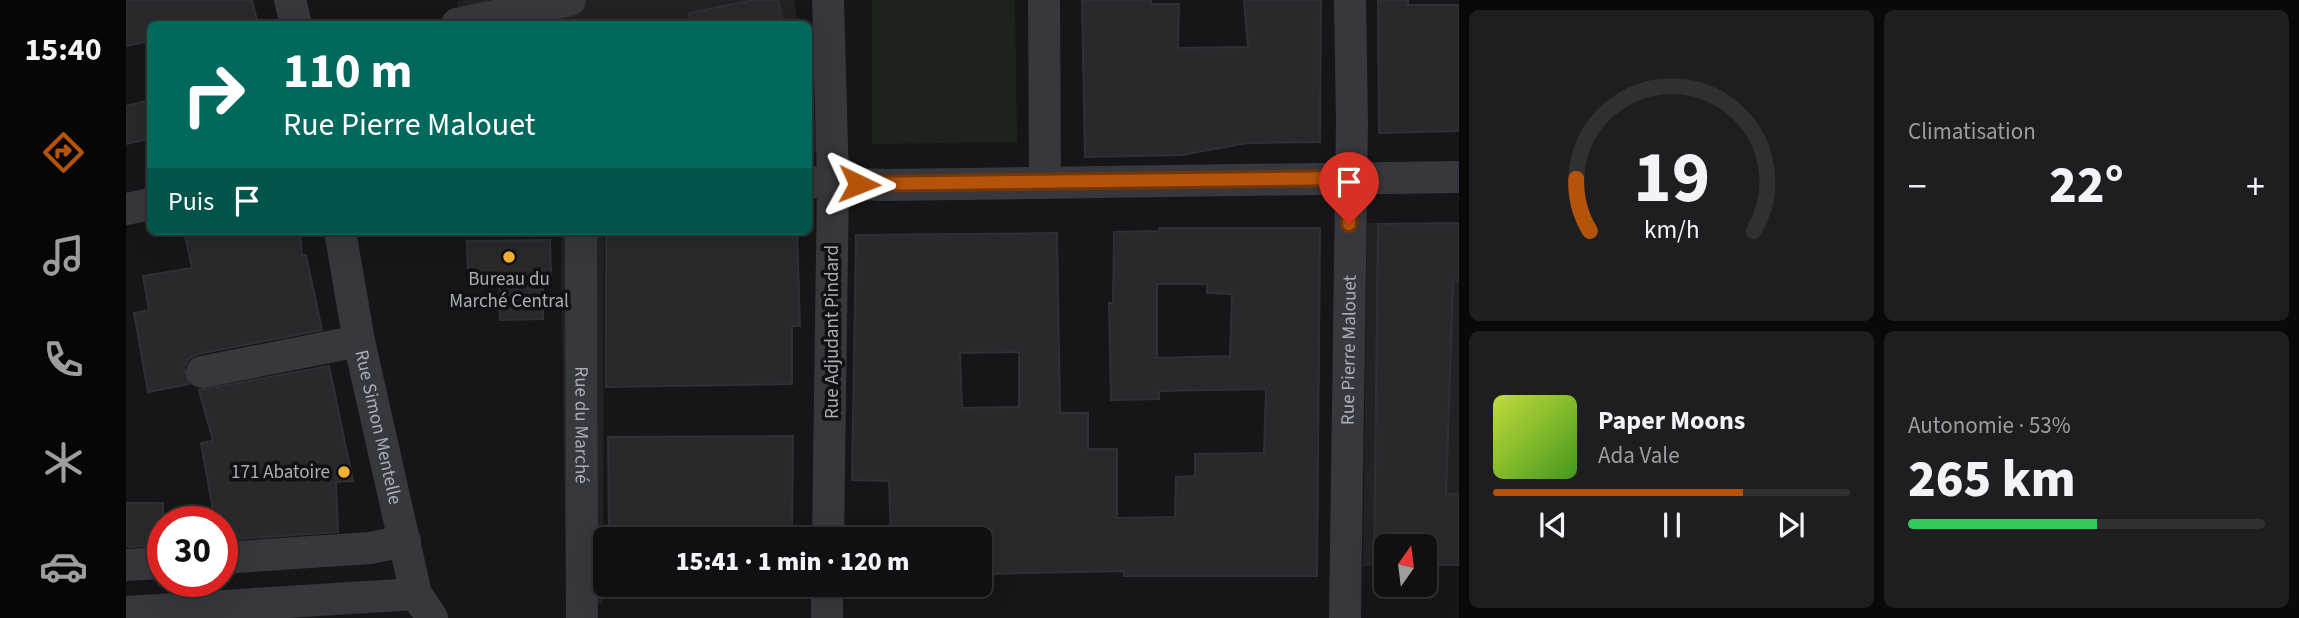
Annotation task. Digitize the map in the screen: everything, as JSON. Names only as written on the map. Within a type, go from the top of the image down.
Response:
[{"type":"street","points":[[290,0],[295,21]]},
{"type":"street","points":[[471,21],[570,0]]},
{"type":"street","name":"Rue Adjudant Pindard","points":[[828,0],[821,182],[828,527]]},
{"type":"street","points":[[1044,0],[1045,183]]},
{"type":"street","name":"Rue Pierre Malouet","points":[[1345,618],[1350,0]]},
{"type":"street","points":[[821,182],[1045,183],[1459,177]]},
{"type":"street","points":[[126,209],[147,205]]},
{"type":"street","name":"Rue Simon Mentelle","points":[[341,235],[359,341],[405,541],[424,606]]},
{"type":"street","name":"Rue du Marché","points":[[580,235],[582,618]]},
{"type":"street","points":[[202,372],[359,341]]},
{"type":"street","points":[[238,557],[370,548],[405,541]]},
{"type":"street","points":[[126,565],[147,564]]},
{"type":"street","points":[[827,597],[827,618]]},
{"type":"street","points":[[126,612],[424,606]]},
{"type":"shaded area","points":[[794,0],[798,21],[462,21],[457,2]]},
{"type":"shaded area","points":[[872,0],[1015,0],[1017,142],[872,144]]},
{"type":"shaded area","points":[[812,104],[821,152],[812,154]]},
{"type":"shaded area","points":[[1367,223],[1459,223],[1459,565],[1437,565],[1437,534],[1374,534],[1374,566],[1363,567]]},
{"type":"shaded area","points":[[561,235],[604,235],[603,527],[593,527],[593,597],[603,597],[603,604],[566,604]]},
{"type":"building","points":[[126,0],[252,0],[257,21],[147,21],[147,42],[126,46]]},
{"type":"building","points":[[754,0],[778,0],[782,21],[690,21],[689,13]]},
{"type":"building","points":[[1082,0],[1151,0],[1151,4],[1179,4],[1178,48],[1248,47],[1244,0],[1321,0],[1320,142],[1248,143],[1181,155],[1085,157]]},
{"type":"building","points":[[1378,0],[1408,0],[1408,5],[1459,5],[1459,131],[1379,133]]},
{"type":"building","points":[[147,101],[147,140],[126,144],[126,106]]},
{"type":"building","points":[[1459,223],[1459,280],[1453,280],[1446,494],[1459,494],[1459,565],[1437,565],[1437,534],[1374,534],[1378,224]]},
{"type":"building","points":[[1159,228],[1320,228],[1317,576],[1124,576],[1124,571],[992,574],[992,527],[891,527],[889,481],[852,480],[856,235],[1057,233],[1060,413],[1088,413],[1088,449],[1117,449],[1117,518],[1175,517],[1176,477],[1195,476],[1195,454],[1264,453],[1266,389],[1159,391],[1159,399],[1111,400],[1109,303],[1113,303],[1114,232],[1159,231]],"holes":[[[1157,284],[1207,284],[1207,293],[1232,294],[1230,356],[1157,358]],[[1019,352],[1019,407],[962,408],[960,353]]]},
{"type":"building","points":[[185,235],[300,235],[302,255],[306,255],[322,330],[198,354],[189,359],[184,367],[189,384],[148,392],[134,313],[149,310],[143,276],[192,268]]},
{"type":"building","points":[[606,235],[797,235],[800,326],[792,326],[792,384],[606,387]]},
{"type":"building","points":[[550,240],[551,274],[543,275],[543,319],[500,320],[499,275],[468,276],[467,241]]},
{"type":"building","points":[[329,366],[353,481],[336,482],[338,532],[238,539],[238,506],[212,506],[201,443],[213,441],[199,390]]},
{"type":"building","points":[[793,436],[792,527],[609,527],[608,437]]},
{"type":"building","points":[[126,503],[163,503],[163,506],[147,506],[147,546],[126,547]]},
{"type":"place","name":"Bureau du Marché Central","points":[[509,257]]},
{"type":"place","name":"171 Abatoire","points":[[344,472]]},
{"type":"route","points":[[859,184],[1350,178],[1349,224]]}]
